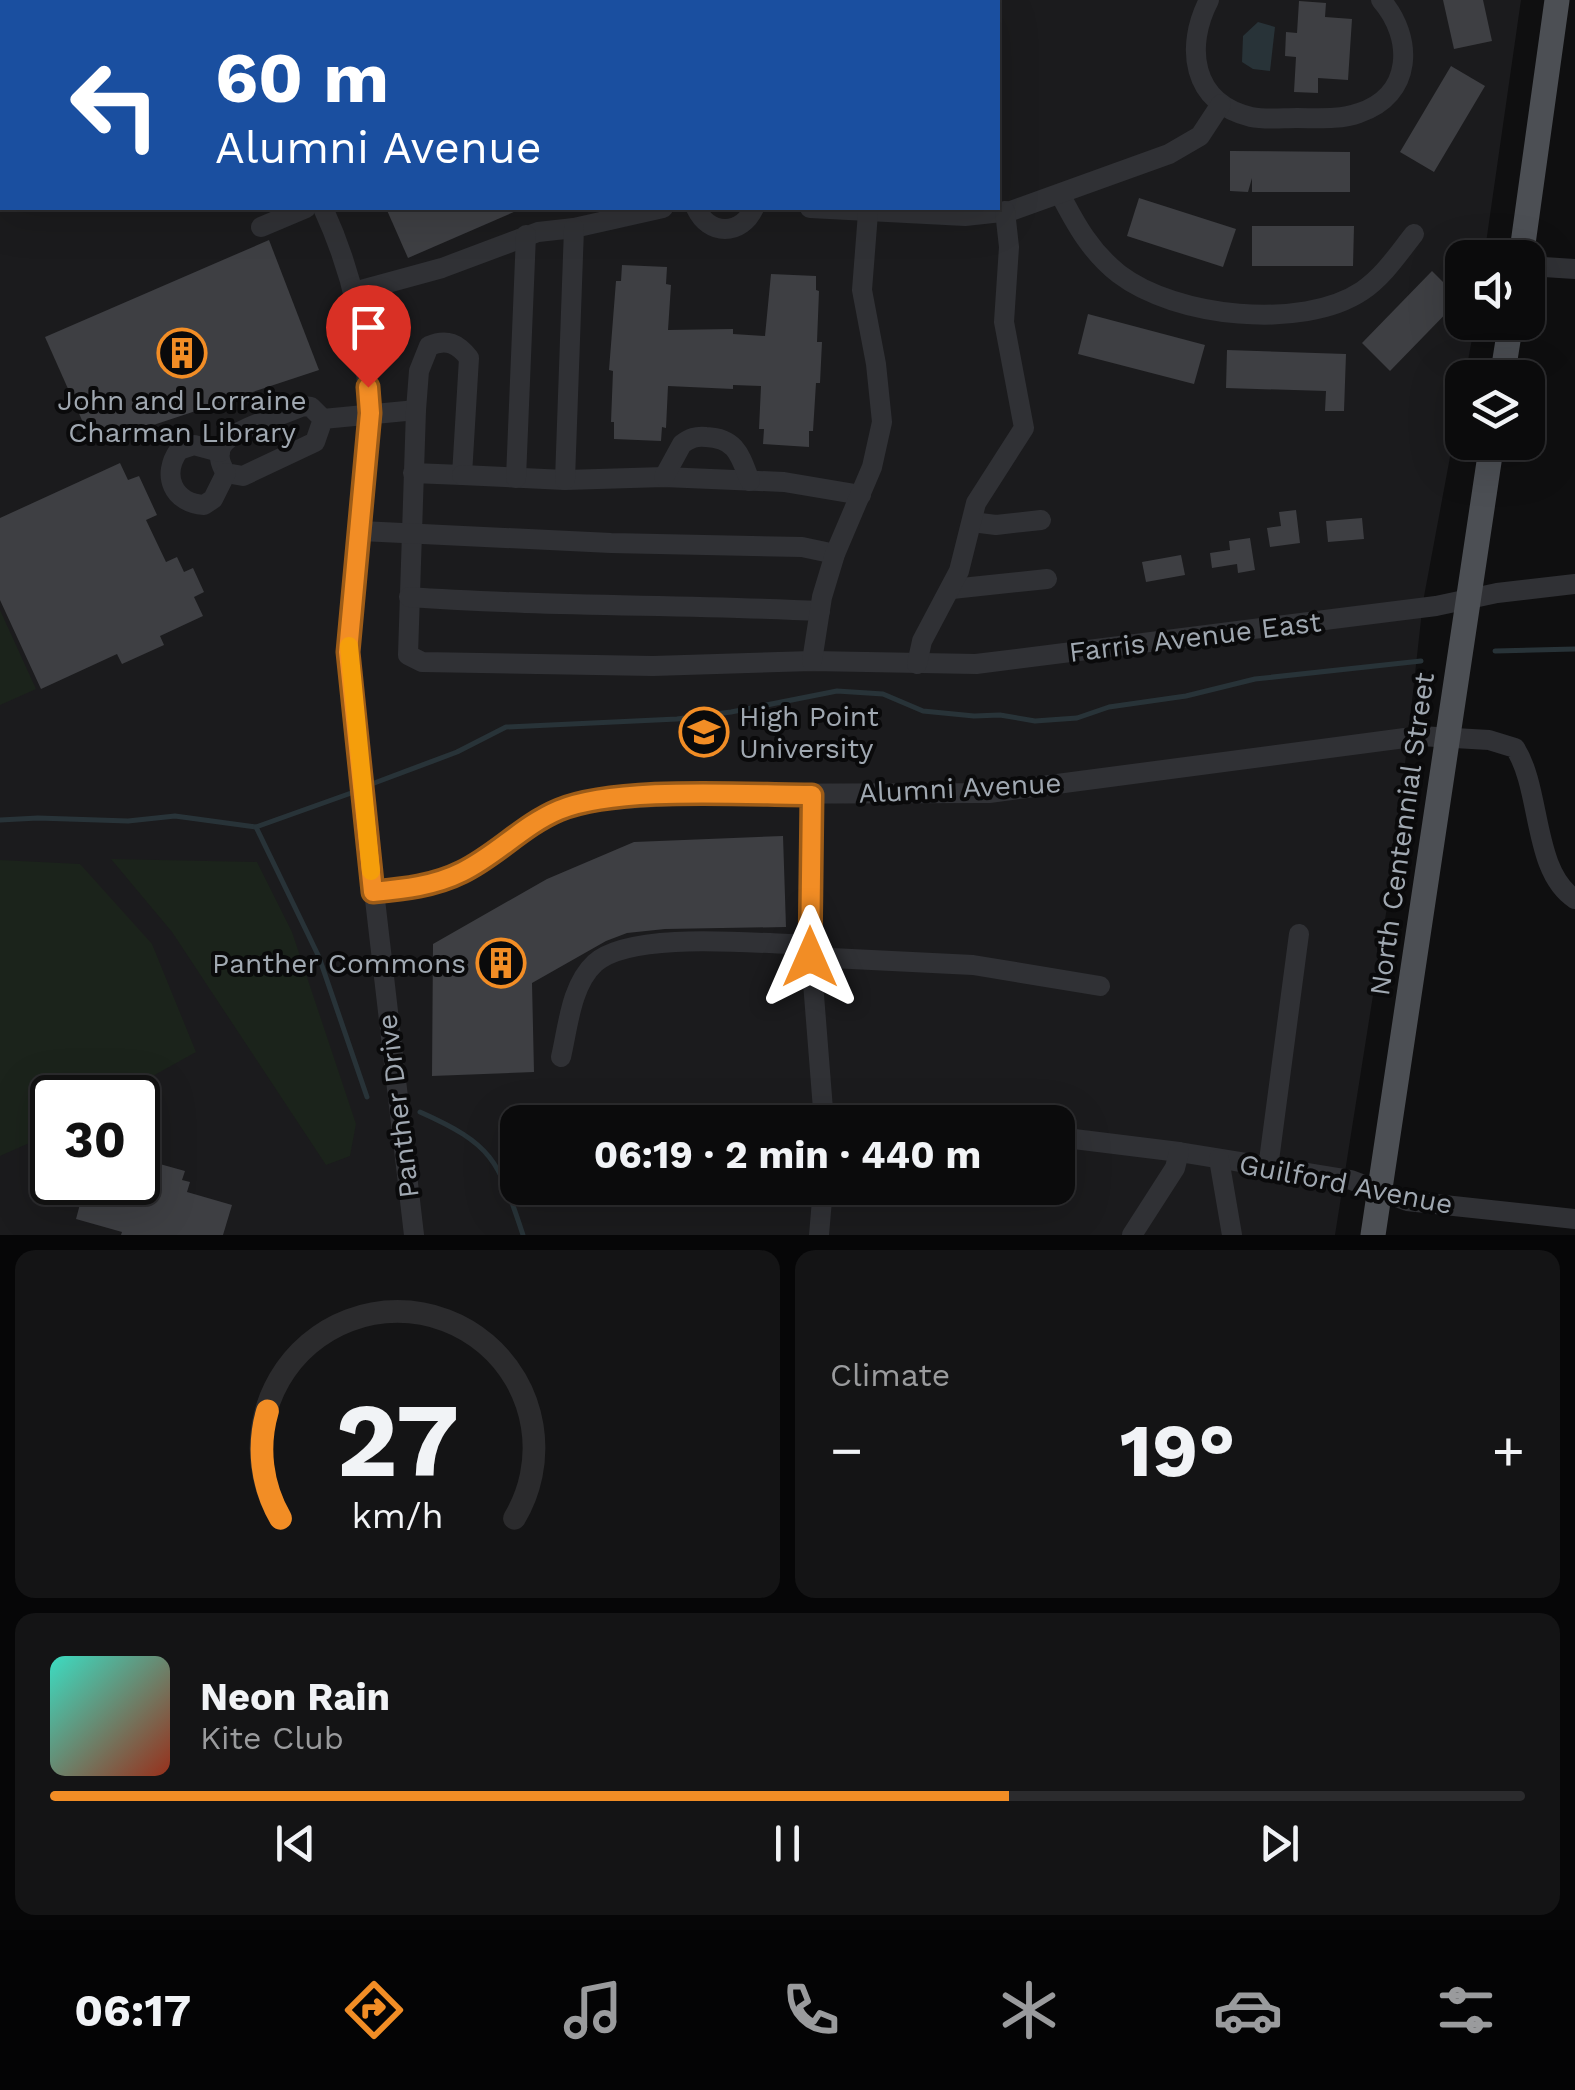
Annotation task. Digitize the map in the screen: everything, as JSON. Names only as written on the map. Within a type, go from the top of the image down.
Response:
[{"type":"main road","points":[[1523,240],[1557,0]]},
{"type":"main road","name":"North Centennial Street","points":[[1373,1235],[1489,460]]},
{"type":"street","points":[[1209,0],[1197,22],[1194,59],[1206,88],[1221,104],[1251,117],[1322,118],[1362,112],[1391,90],[1406,50],[1401,29],[1381,0]]},
{"type":"street","points":[[833,210],[965,216],[1006,211],[1184,145],[1200,136],[1221,104]]},
{"type":"street","points":[[1060,194],[1091,248],[1121,276],[1157,295],[1226,312],[1292,314],[1329,307],[1361,292],[1383,274],[1414,234]]},
{"type":"street","points":[[261,227],[301,210]]},
{"type":"street","name":"Panther Drive","points":[[324,210],[339,243],[363,327],[370,413],[348,652],[414,1235]]},
{"type":"street","points":[[354,292],[442,268],[526,235],[655,210]]},
{"type":"street","points":[[697,210],[702,220],[720,230],[740,226],[752,210]]},
{"type":"street","points":[[917,664],[922,641],[952,589],[976,504],[1024,428],[1004,322],[1009,247],[1006,211]]},
{"type":"street","points":[[812,662],[835,554],[872,467],[882,422],[862,290],[868,213]]},
{"type":"street","points":[[564,480],[574,228]]},
{"type":"street","points":[[516,478],[526,235]]},
{"type":"street","points":[[1545,267],[1575,270]]},
{"type":"street","points":[[462,475],[470,358],[451,342],[440,342],[430,346],[419,371],[409,597],[820,611]]},
{"type":"street","points":[[303,406],[311,407],[323,419],[315,442],[242,476],[223,463],[225,442],[238,434],[303,406]]},
{"type":"street","points":[[323,419],[416,410]]},
{"type":"street","points":[[664,477],[682,444],[701,436],[732,442],[750,480]]},
{"type":"street","points":[[413,473],[564,480],[750,480],[812,485],[861,495]]},
{"type":"street","points":[[972,522],[1041,520]]},
{"type":"street","points":[[361,531],[802,547],[835,554]]},
{"type":"street","points":[[952,589],[1047,579]]},
{"type":"street","name":"Farris Avenue East","points":[[409,597],[408,655],[422,662],[652,666],[812,662],[976,664],[1429,607],[1575,584]]},
{"type":"street","name":"Alumni Avenue","points":[[373,892],[434,883],[462,872],[536,821],[564,808],[640,797],[989,793],[1420,736],[1489,740],[1515,748],[1527,770],[1553,873],[1575,899]]},
{"type":"street","points":[[812,795],[811,951],[823,1105]]},
{"type":"street","points":[[1268,1168],[1299,934]]},
{"type":"street","points":[[561,1058],[576,994],[594,964],[619,950],[650,943],[811,951],[973,966],[1100,986]]},
{"type":"street","name":"Guilford Avenue","points":[[1075,1138],[1350,1180],[1407,1201],[1575,1220]]},
{"type":"street","points":[[1132,1235],[1176,1168],[1179,1152]]},
{"type":"street","points":[[1219,1159],[1232,1235]]},
{"type":"street","points":[[819,1235],[821,1205]]},
{"type":"shaded area","name":"High Point University","points":[[1000,0],[1521,0],[1486,240],[1445,240],[1445,340],[1472,340],[1468,360],[1445,360],[1445,460],[1449,460],[1423,602],[1394,863],[1335,1235],[0,1235],[0,210],[1000,210]]},
{"type":"shaded area","points":[[1258,22],[1275,27],[1270,71],[1253,69],[1242,62],[1243,36]]},
{"type":"shaded area","points":[[0,610],[36,689],[0,705]]},
{"type":"shaded area","points":[[111,859],[257,862],[292,932],[356,1124],[350,1156],[326,1165],[172,932]]},
{"type":"shaded area","points":[[0,860],[80,864],[152,944],[196,1052],[155,1075],[30,1075],[30,1143],[0,1156]]},
{"type":"building","points":[[1443,0],[1483,0],[1492,41],[1454,49]]},
{"type":"building","points":[[1299,1],[1326,3],[1325,17],[1352,19],[1348,80],[1318,78],[1318,93],[1294,92],[1296,57],[1285,56],[1286,32],[1297,33]]},
{"type":"building","points":[[1451,66],[1485,86],[1434,172],[1400,152]]},
{"type":"building","points":[[1230,151],[1350,152],[1350,192],[1252,192],[1252,178],[1248,192],[1230,191]]},
{"type":"building","points":[[1139,198],[1236,229],[1223,267],[1127,236]]},
{"type":"building","points":[[387,210],[518,210],[408,258]]},
{"type":"building","points":[[1252,226],[1354,226],[1353,266],[1252,266]]},
{"type":"building","name":"John and Lorraine Charman Library","points":[[269,240],[319,370],[93,445],[45,337]]},
{"type":"building","points":[[622,265],[667,267],[666,284],[671,285],[668,330],[733,329],[733,334],[765,336],[771,274],[816,276],[817,342],[822,342],[820,383],[816,383],[809,447],[763,444],[764,429],[759,429],[761,386],[668,386],[666,428],[662,427],[661,441],[614,439],[613,371],[609,370],[616,281],[621,281]]},
{"type":"building","points":[[1432,271],[1445,284],[1445,314],[1390,371],[1362,343]]},
{"type":"building","points":[[1088,314],[1205,345],[1194,384],[1078,354]]},
{"type":"building","points":[[1227,350],[1346,354],[1344,411],[1325,411],[1326,391],[1226,388]]},
{"type":"building","points":[[120,463],[128,480],[139,476],[157,515],[146,520],[166,562],[177,557],[184,572],[193,568],[204,592],[194,597],[203,616],[160,636],[164,645],[122,664],[117,654],[41,689],[0,600],[0,518]]},
{"type":"building","points":[[1296,510],[1300,543],[1270,547],[1267,528],[1281,526],[1279,512]]},
{"type":"building","points":[[1362,518],[1364,539],[1328,542],[1326,521]]},
{"type":"building","points":[[1250,538],[1255,570],[1238,573],[1237,564],[1212,568],[1210,553],[1230,550],[1229,541]]},
{"type":"building","points":[[1181,555],[1185,575],[1146,582],[1142,562]]},
{"type":"building","name":"Panther Commons","points":[[783,836],[786,927],[665,929],[627,933],[606,941],[532,983],[534,1072],[432,1076],[433,944],[547,879],[634,842]]},
{"type":"building","points":[[160,1164],[185,1171],[182,1180],[190,1182],[187,1192],[232,1205],[223,1235],[121,1235],[122,1232],[76,1219],[80,1205],[160,1205]]},
{"type":"waterway","points":[[1495,651],[1575,649]]},
{"type":"waterway","points":[[369,785],[457,752],[506,727],[677,719],[837,691],[883,694],[923,711],[1035,721],[1077,718],[1109,707],[1186,696],[1255,679],[1421,661]]},
{"type":"waterway","points":[[0,820],[128,821],[175,816],[256,827],[354,792]]},
{"type":"waterway","points":[[256,827],[319,957],[367,1097]]},
{"type":"waterway","points":[[420,1112],[464,1135],[490,1158],[507,1189],[523,1235]]},
{"type":"slow traffic","points":[[349,646],[371,871]]},
{"type":"place","name":"John and Lorraine Charman Library","points":[[182,353]]},
{"type":"place","name":"High Point University","points":[[704,732]]},
{"type":"place","name":"Panther Commons","points":[[501,963]]},
{"type":"route","points":[[368,387],[370,413],[348,652],[373,892],[434,883],[462,872],[536,821],[564,808],[640,797],[812,795],[810,957]]}]
